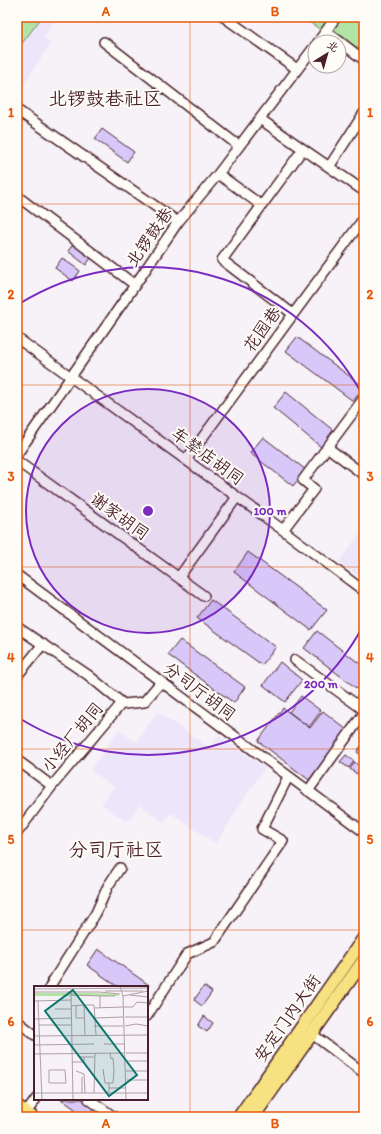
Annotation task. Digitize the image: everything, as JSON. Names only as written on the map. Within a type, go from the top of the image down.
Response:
[{"type":"main road","name":"安定门内大街","points":[[239,1117],[364,938]]},
{"type":"main road","name":"安定门内大街","points":[[257,1116],[364,960]]},
{"type":"street","points":[[224,17],[297,70]]},
{"type":"street","points":[[324,34],[336,17]]},
{"type":"street","points":[[326,31],[364,60]]},
{"type":"street","points":[[104,42],[239,146]]},
{"type":"street","name":"北锣鼓巷","points":[[17,454],[178,222],[218,174],[307,57]]},
{"type":"street","points":[[17,110],[178,222]]},
{"type":"street","points":[[329,167],[364,113]]},
{"type":"street","points":[[260,119],[364,191]]},
{"type":"street","points":[[293,314],[222,260],[303,149]]},
{"type":"street","points":[[218,174],[261,205]]},
{"type":"street","points":[[17,196],[135,285]]},
{"type":"street","name":"花园巷","points":[[186,460],[364,218]]},
{"type":"street","name":"车辇店胡同","points":[[17,338],[238,497],[364,591]]},
{"type":"street","points":[[283,530],[314,489],[302,480],[364,398]]},
{"type":"street","points":[[327,447],[364,475]]},
{"type":"street","name":"谢家胡同","points":[[17,462],[204,596]]},
{"type":"street","points":[[179,577],[238,497]]},
{"type":"street","name":"分司厅胡同","points":[[17,575],[364,832]]},
{"type":"street","points":[[17,627],[88,675],[122,703]]},
{"type":"street","points":[[17,676],[43,644]]},
{"type":"street","points":[[294,660],[364,712],[308,791]]},
{"type":"street","name":"小经厂胡同","points":[[17,833],[52,786],[122,703],[144,702],[161,682]]},
{"type":"street","points":[[17,760],[52,786]]},
{"type":"street","points":[[148,1014],[187,954],[214,942],[283,841],[262,829],[288,777]]},
{"type":"street","points":[[50,986],[96,913],[108,886],[120,868]]},
{"type":"street","points":[[17,1021],[34,1034]]},
{"type":"street","points":[[312,1034],[364,1073]]},
{"type":"street","points":[[25,1112],[35,1100]]},
{"type":"street","points":[[90,1100],[114,1117]]},
{"type":"shaded area","points":[[17,17],[57,17],[43,37],[51,43],[17,94]]},
{"type":"shaded area","points":[[364,528],[364,581],[339,562]]},
{"type":"shaded area","points":[[158,712],[210,749],[219,736],[265,768],[216,844],[171,813],[164,822],[140,805],[127,822],[101,804],[114,787],[90,770],[119,730],[136,742]]},
{"type":"green space","points":[[17,17],[42,17],[17,50]]},
{"type":"green space","points":[[302,17],[355,17],[364,24],[364,60],[347,48],[347,34],[327,34]]},
{"type":"building","points":[[102,129],[134,152],[127,162],[95,139]]},
{"type":"building","points":[[75,242],[93,255],[86,265],[68,251]]},
{"type":"building","points":[[62,258],[80,271],[73,281],[55,268]]},
{"type":"building","points":[[297,337],[364,387],[353,401],[286,351]]},
{"type":"building","points":[[286,392],[334,431],[321,447],[273,408]]},
{"type":"building","points":[[263,437],[306,470],[293,486],[250,453]]},
{"type":"building","points":[[248,552],[327,610],[311,630],[234,572]]},
{"type":"building","points":[[211,600],[276,647],[262,665],[197,618]]},
{"type":"building","points":[[317,631],[364,667],[364,694],[304,648]]},
{"type":"building","points":[[180,640],[245,687],[234,703],[168,655]]},
{"type":"building","points":[[280,662],[302,680],[285,702],[263,685]]},
{"type":"building","points":[[301,696],[321,711],[309,727],[289,712]]},
{"type":"building","points":[[283,708],[310,728],[323,711],[347,730],[309,780],[258,741]]},
{"type":"building","points":[[361,746],[364,749],[364,757],[357,752]]},
{"type":"building","points":[[346,755],[354,761],[349,768],[340,762]]},
{"type":"building","points":[[355,762],[361,768],[357,774],[350,769]]},
{"type":"building","points":[[361,768],[364,770],[363,776],[358,772]]},
{"type":"building","points":[[98,949],[149,985],[148,986],[117,986],[87,965]]},
{"type":"building","points":[[204,986],[212,992],[202,1006],[194,1000]]},
{"type":"building","points":[[204,1016],[213,1023],[207,1032],[198,1026]]},
{"type":"building","points":[[62,1100],[86,1100],[95,1107],[88,1117]]},
{"type":"district","name":"北锣鼓巷社区","points":[[105,98]]},
{"type":"district","name":"分司厅社区","points":[[116,849]]}]
